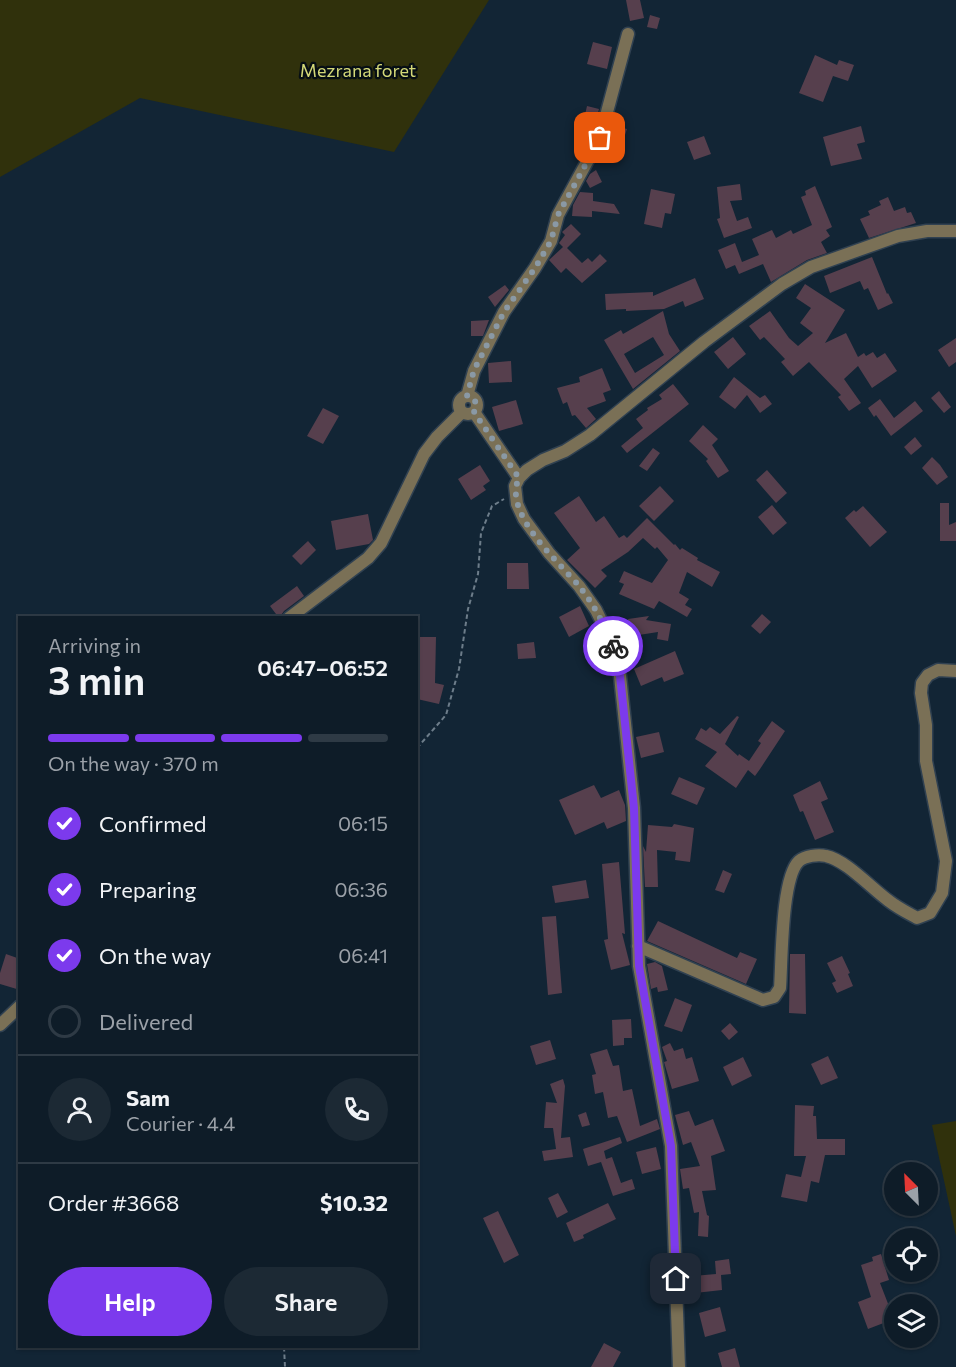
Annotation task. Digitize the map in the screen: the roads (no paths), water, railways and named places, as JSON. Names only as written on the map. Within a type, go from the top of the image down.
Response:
[{"type":"street","points":[[291,616],[368,558],[381,543],[424,454],[437,437],[477,404],[472,397],[467,396],[474,370],[504,312],[551,241],[558,215],[600,138],[628,34]]},
{"type":"street","points":[[679,1367],[671,1146],[639,966],[634,808],[620,676],[613,645],[596,610],[579,586],[530,528],[517,504],[515,486],[519,478],[543,460],[565,451],[590,435],[704,342],[782,284],[811,267],[898,236],[927,231],[956,231]]},
{"type":"street","points":[[468,412],[519,478]]},
{"type":"street","points":[[638,946],[763,1000],[774,997],[780,988],[785,907],[792,875],[798,861],[807,856],[826,856],[848,868],[890,902],[917,918],[930,914],[942,893],[946,861],[926,761],[926,725],[921,693],[922,683],[928,675],[938,670],[956,671]]},
{"type":"street","points":[[0,1025],[18,1008]]},
{"type":"park label","name":"Mezrana foret","points":[[358,71]]}]
